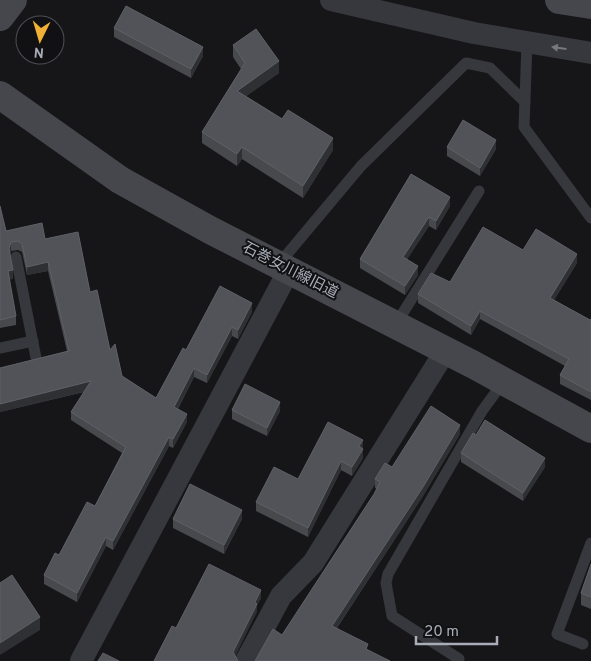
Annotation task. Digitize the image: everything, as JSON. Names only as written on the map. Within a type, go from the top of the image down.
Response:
[{"type":"street","points":[[0,17],[13,0]]},
{"type":"street","points":[[331,0],[369,10],[527,43],[591,53]]},
{"type":"street","points":[[559,0],[591,5]]},
{"type":"street","name":"石巻女川線旧道","points":[[0,95],[120,180],[446,350],[591,429]]},
{"type":"street","points":[[81,661],[284,267]]},
{"type":"street","points":[[246,661],[281,596],[313,564],[446,350]]},
{"type":"lane","points":[[527,43],[524,127],[591,218]]},
{"type":"lane","points":[[284,267],[361,166],[466,63],[490,68],[525,102]]},
{"type":"lane","points":[[396,324],[479,191]]},
{"type":"lane","points":[[16,257],[36,358]]},
{"type":"lane","points":[[0,348],[32,342]]},
{"type":"lane","points":[[459,659],[392,616],[386,583],[388,574],[482,411],[504,381]]},
{"type":"lane","points":[[583,644],[557,634],[591,543]]},
{"type":"building","points":[[126,6],[203,47],[191,69],[114,28]]},
{"type":"building","points":[[256,29],[279,61],[237,91],[282,119],[288,110],[333,138],[303,186],[242,147],[237,154],[202,132],[245,63],[233,45]]},
{"type":"building","points":[[463,120],[496,140],[480,168],[447,147]]},
{"type":"building","points":[[411,174],[450,197],[436,221],[429,217],[403,257],[418,266],[405,286],[360,259]]},
{"type":"building","points":[[0,206],[6,231],[42,223],[45,239],[78,232],[90,292],[97,290],[110,350],[115,344],[122,376],[156,398],[183,348],[186,350],[220,286],[252,303],[238,330],[232,327],[207,375],[194,368],[174,407],[187,414],[173,439],[169,437],[113,541],[106,537],[77,593],[44,575],[55,553],[59,555],[87,502],[95,506],[126,447],[71,412],[91,381],[0,404],[0,368],[69,351],[48,262],[27,267],[22,244],[18,241],[11,242],[9,249],[13,270],[8,271],[16,316],[0,320]]},
{"type":"building","points":[[483,227],[523,250],[536,229],[577,254],[550,298],[591,319],[591,392],[560,375],[569,359],[480,311],[471,326],[418,294],[431,273],[450,282]]},
{"type":"building","points":[[245,384],[280,402],[267,428],[232,410]]},
{"type":"building","points":[[431,406],[460,425],[423,487],[332,626],[368,644],[366,649],[390,661],[255,661],[273,629],[282,635],[374,494],[380,482],[375,479],[385,463],[392,467]]},
{"type":"building","points":[[485,420],[545,458],[523,493],[461,453],[473,433],[476,435]]},
{"type":"building","points":[[328,422],[363,440],[359,446],[363,449],[352,467],[341,461],[308,528],[256,502],[274,467],[298,479]]},
{"type":"building","points":[[190,484],[242,510],[224,545],[173,519]]},
{"type":"building","points":[[209,564],[261,590],[255,602],[257,604],[233,652],[238,661],[154,661],[172,626],[176,628]]},
{"type":"building","points":[[591,564],[591,597],[581,593]]},
{"type":"building","points":[[12,575],[40,617],[0,643],[0,583]]},
{"type":"building","points":[[103,653],[119,661],[98,661]]}]
